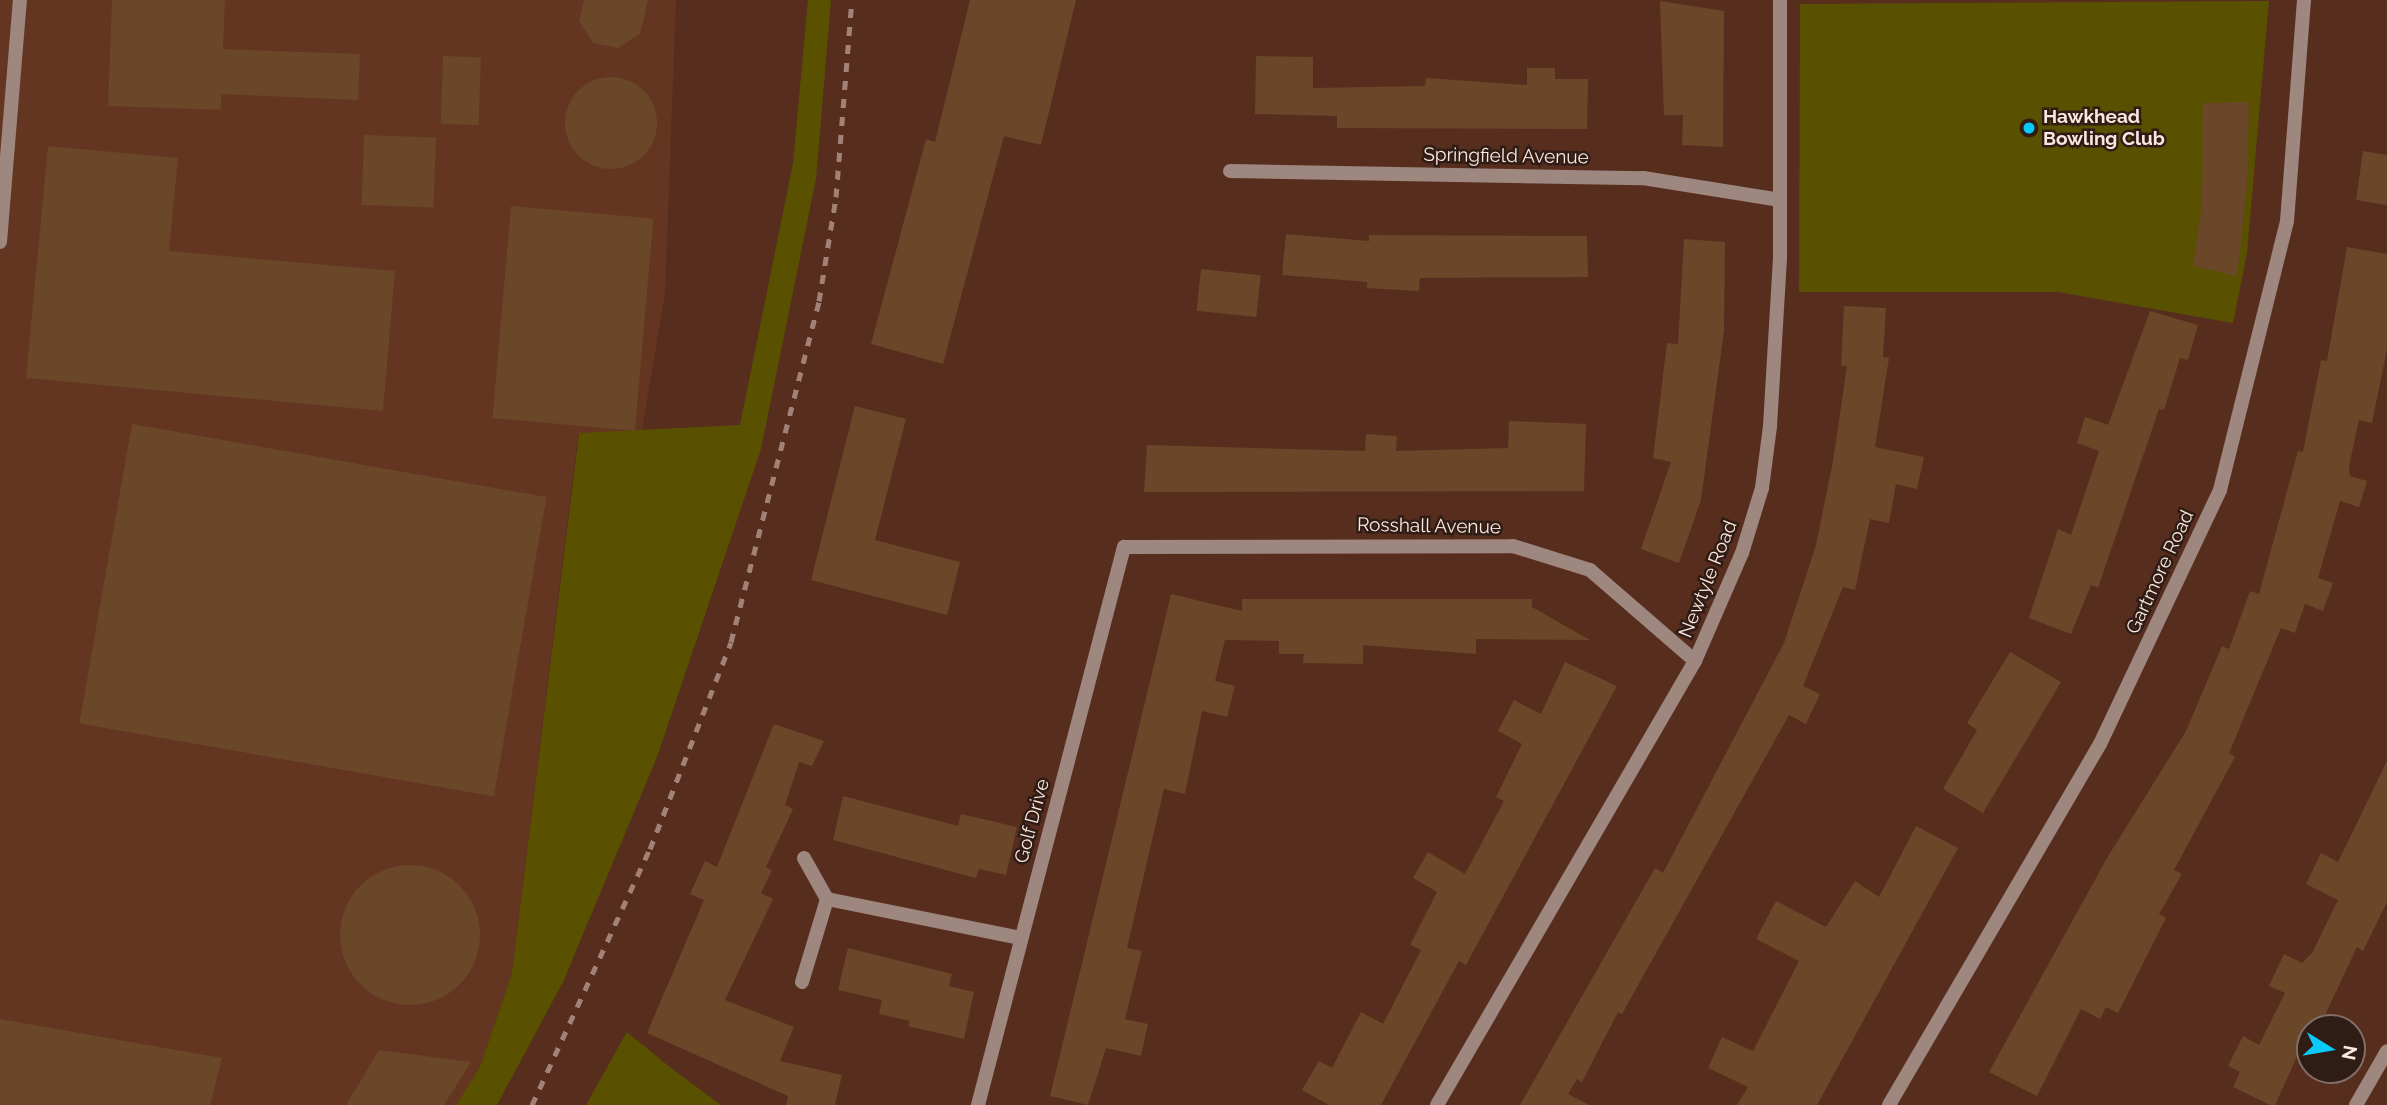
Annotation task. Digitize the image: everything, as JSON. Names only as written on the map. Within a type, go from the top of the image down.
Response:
[{"type":"street","points":[[0,242],[20,0]]},
{"type":"street","name":"Newtyle Road","points":[[1437,1105],[1696,661],[1742,553],[1762,488],[1780,200],[1780,0]]},
{"type":"street","name":"Gartmore Road","points":[[1889,1105],[2100,744],[2220,489],[2287,221],[2304,0]]},
{"type":"street","name":"Springfield Avenue","points":[[1230,171],[1643,178],[1780,200]]},
{"type":"street","name":"Rosshall Avenue","points":[[1124,547],[1513,546],[1590,570],[1696,661]]},
{"type":"street","name":"Golf Drive","points":[[978,1105],[1124,547]]},
{"type":"street","points":[[802,982],[827,899],[804,858]]},
{"type":"street","points":[[827,899],[1021,938]]},
{"type":"street","points":[[2356,1105],[2387,1051]]},
{"type":"shaded area","points":[[0,0],[676,0],[665,294],[641,435],[578,434],[512,973],[480,1067],[456,1105],[0,1105]]},
{"type":"shaded area","points":[[808,0],[831,0],[816,179],[761,449],[657,757],[563,982],[497,1105],[456,1105],[480,1067],[512,973],[579,433],[740,425],[793,163]]},
{"type":"shaded area","name":"Hawkhead Bowling Club","points":[[2269,1],[2247,253],[2233,323],[2058,292],[1799,292],[1800,4]]},
{"type":"shaded area","points":[[627,1032],[671,1068],[721,1105],[586,1105]]},
{"type":"building","points":[[112,0],[225,0],[223,49],[360,54],[358,100],[221,94],[221,110],[108,106]]},
{"type":"building","points":[[584,0],[648,0],[640,34],[618,48],[593,43],[579,21]]},
{"type":"building","points":[[970,0],[1076,0],[1041,145],[1004,136],[943,364],[871,344],[926,139],[935,142]]},
{"type":"building","points":[[1660,1],[1724,11],[1723,147],[1682,145],[1683,115],[1664,115]]},
{"type":"building","points":[[443,56],[481,57],[479,125],[441,124]]},
{"type":"building","points":[[1256,56],[1313,57],[1313,88],[1425,86],[1426,78],[1527,85],[1527,68],[1555,68],[1555,79],[1588,79],[1587,129],[1337,128],[1337,116],[1255,114]]},
{"type":"building","points":[[611,77],[628,81],[643,91],[653,106],[657,123],[653,140],[643,155],[628,165],[611,169],[594,165],[579,155],[569,140],[565,123],[569,106],[579,91],[594,81]]},
{"type":"building","points":[[2249,102],[2247,186],[2237,276],[2193,266],[2202,203],[2203,103]]},
{"type":"building","points":[[364,135],[436,138],[434,207],[362,205]]},
{"type":"building","points":[[48,146],[178,158],[169,251],[395,271],[383,411],[26,378]]},
{"type":"building","points":[[2363,151],[2387,155],[2387,205],[2356,200]]},
{"type":"building","points":[[511,206],[653,218],[635,431],[492,418]]},
{"type":"building","points":[[1286,234],[1369,241],[1369,235],[1587,236],[1588,277],[1420,278],[1419,291],[1367,288],[1367,282],[1282,275]]},
{"type":"building","points":[[1684,239],[1725,242],[1724,331],[1701,500],[1679,563],[1641,549],[1671,462],[1653,458],[1667,343],[1678,344]]},
{"type":"building","points":[[2347,247],[2387,254],[2387,349],[2372,423],[2359,420],[2349,466],[2350,476],[2367,481],[2359,507],[2340,501],[2318,578],[2333,583],[2323,611],[2305,604],[2295,633],[2281,628],[2229,753],[2235,757],[2174,870],[2182,874],[2159,914],[2166,918],[2118,1013],[2106,1007],[2100,1019],[2081,1009],[2037,1096],[1989,1072],[2107,858],[2186,731],[2222,646],[2229,649],[2250,591],[2259,594],[2298,451],[2303,452],[2321,360],[2327,361]]},
{"type":"building","points":[[1201,269],[1261,275],[1256,317],[1197,311]]},
{"type":"building","points":[[1844,306],[1886,308],[1883,357],[1889,358],[1875,447],[1924,457],[1917,489],[1896,484],[1889,523],[1870,519],[1855,590],[1843,587],[1803,686],[1820,694],[1806,724],[1789,715],[1622,1014],[1618,1012],[1582,1082],[1577,1079],[1568,1094],[1589,1105],[1520,1105],[1655,868],[1663,873],[1784,643],[1816,545],[1833,461],[1847,366],[1841,366]]},
{"type":"building","points":[[2150,311],[2198,325],[2188,360],[2180,358],[2164,410],[2159,409],[2098,588],[2091,585],[2071,634],[2029,618],[2058,529],[2071,535],[2099,451],[2077,443],[2085,417],[2108,425]]},
{"type":"building","points":[[855,406],[906,419],[875,540],[960,562],[947,615],[811,580]]},
{"type":"building","points":[[1509,421],[1586,424],[1584,491],[1144,492],[1147,445],[1365,451],[1366,434],[1397,436],[1396,451],[1508,448]]},
{"type":"building","points":[[132,424],[547,497],[494,796],[79,723]]},
{"type":"building","points":[[1171,594],[1242,611],[1242,599],[1532,599],[1532,607],[1590,640],[1476,639],[1476,654],[1363,645],[1363,664],[1303,663],[1304,654],[1279,654],[1279,641],[1225,640],[1215,681],[1235,686],[1227,717],[1202,711],[1185,794],[1164,789],[1127,948],[1142,951],[1125,1019],[1148,1024],[1141,1056],[1106,1048],[1088,1105],[1050,1096]]},
{"type":"building","points":[[2010,652],[2061,682],[1983,813],[1943,789],[1977,730],[1967,723]]},
{"type":"building","points":[[1565,662],[1617,686],[1466,965],[1459,961],[1381,1105],[1329,1105],[1302,1090],[1319,1061],[1332,1068],[1361,1012],[1383,1024],[1421,950],[1410,945],[1437,892],[1413,878],[1428,852],[1465,874],[1504,801],[1496,797],[1522,744],[1498,731],[1514,700],[1541,714]]},
{"type":"building","points":[[774,724],[824,741],[812,766],[799,762],[785,805],[793,809],[766,867],[772,870],[761,893],[773,899],[725,1000],[794,1027],[780,1061],[842,1075],[835,1105],[786,1105],[788,1096],[647,1033],[704,900],[690,894],[705,861],[717,867]]},
{"type":"building","points":[[2387,761],[2387,902],[2363,951],[2357,947],[2326,1014],[2296,1014],[2296,1059],[2275,1105],[2270,1105],[2233,1087],[2240,1072],[2228,1066],[2243,1036],[2259,1045],[2285,993],[2269,986],[2284,954],[2302,963],[2312,953],[2338,900],[2306,884],[2321,853],[2338,862]]},
{"type":"building","points":[[843,796],[958,826],[961,814],[1017,827],[1006,875],[979,869],[976,878],[833,840]]},
{"type":"building","points":[[1916,826],[1958,848],[1817,1105],[1737,1105],[1748,1087],[1708,1068],[1722,1037],[1753,1051],[1799,961],[1756,939],[1776,901],[1826,927],[1855,881],[1879,897]]},
{"type":"building","points":[[410,865],[437,870],[459,886],[475,908],[480,935],[475,962],[459,984],[437,1000],[410,1005],[383,1000],[361,984],[345,962],[340,935],[345,908],[361,886],[383,870]]},
{"type":"building","points":[[848,948],[952,974],[949,986],[974,992],[964,1039],[908,1026],[910,1021],[879,1014],[882,1000],[838,990]]},
{"type":"building","points":[[0,1019],[222,1058],[210,1105],[0,1105]]},
{"type":"building","points":[[379,1050],[471,1062],[444,1105],[346,1105]]},
{"type":"railway","points":[[532,1105],[650,849],[731,642],[819,301],[836,197],[852,0]]},
{"type":"place","name":"Hawkhead Bowling Club","points":[[2029,128]]}]
